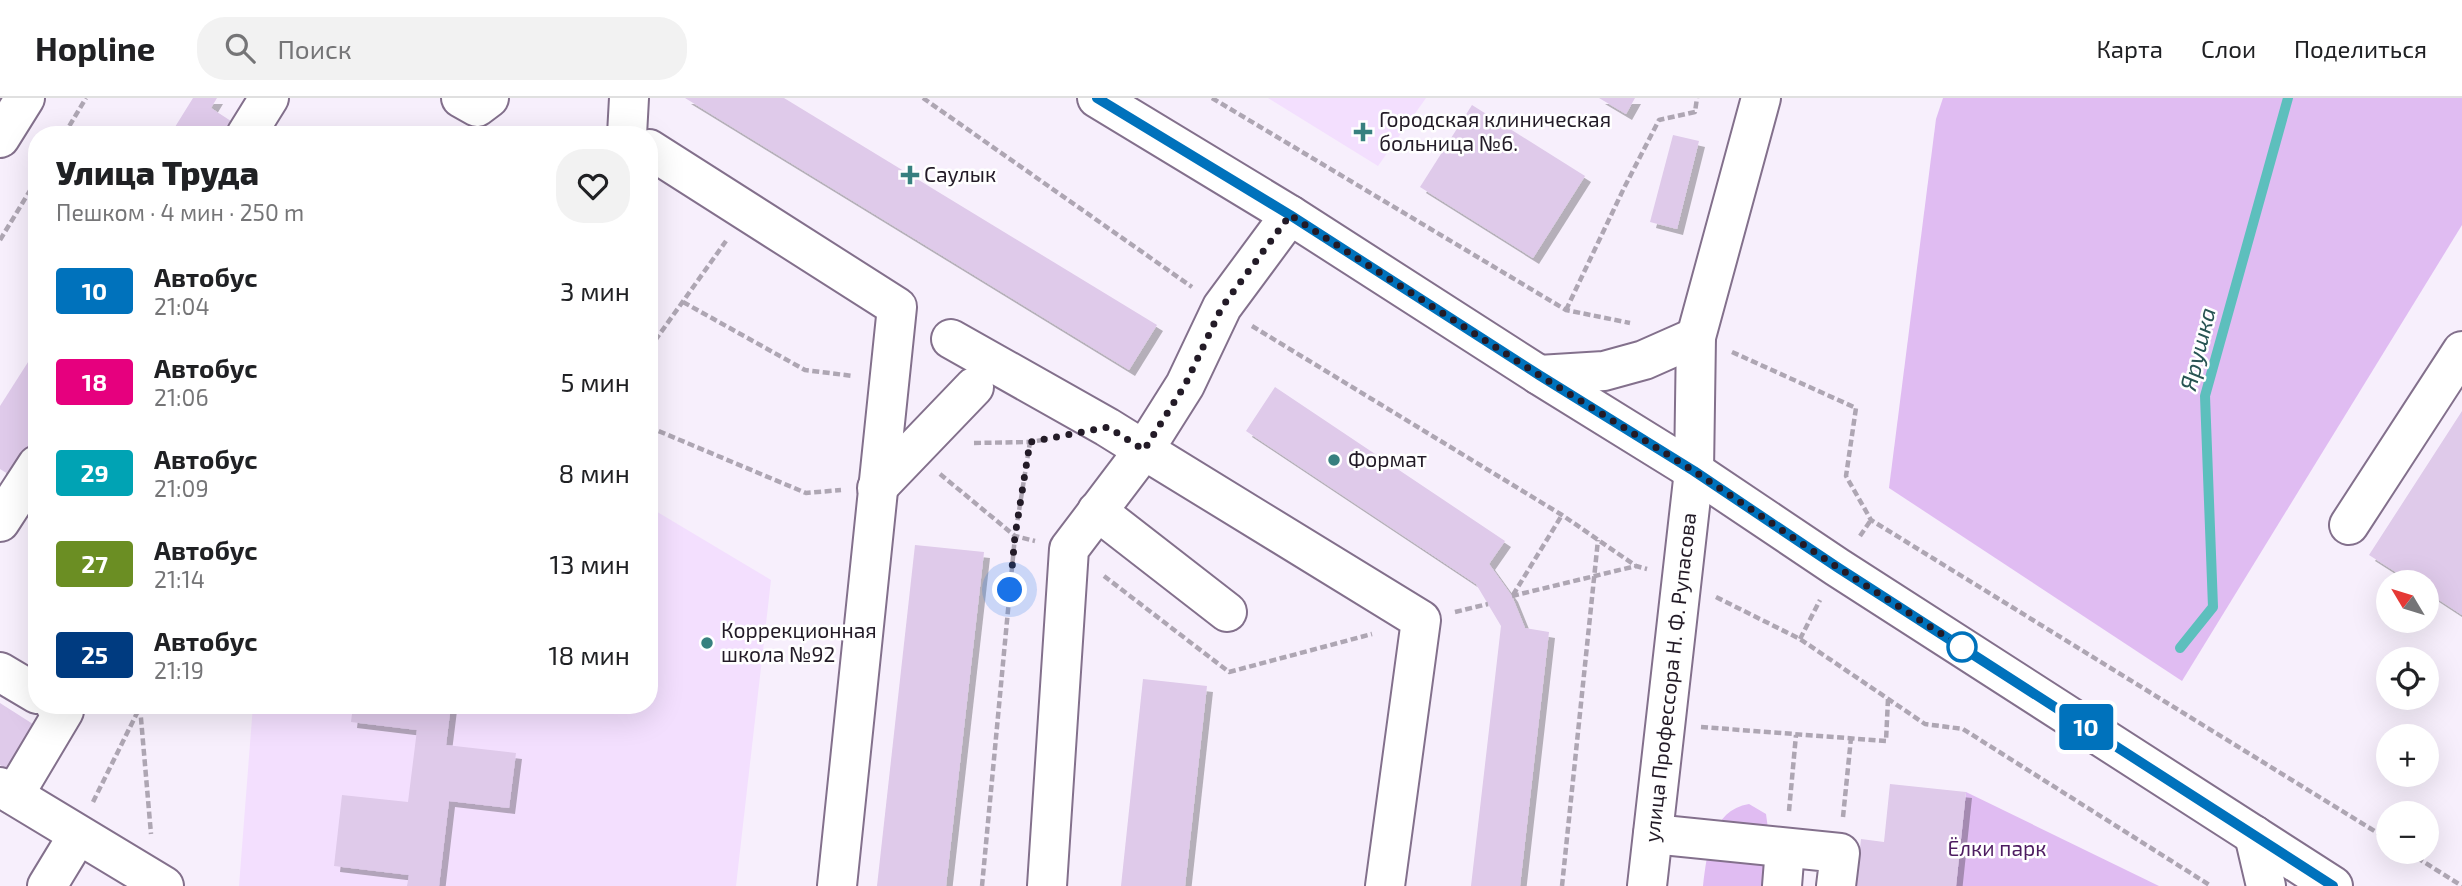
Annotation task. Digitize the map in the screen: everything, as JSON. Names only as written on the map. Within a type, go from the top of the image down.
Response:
[{"type":"main road","points":[[0,138],[25,98]]},
{"type":"main road","points":[[252,126],[270,98]]},
{"type":"main road","points":[[627,126],[629,98]]},
{"type":"main road","points":[[1097,98],[1290,215],[1694,471],[1837,567],[2333,886]]},
{"type":"main road","name":"улица Профессора Н. Ф. Рупасова","points":[[1647,886],[1694,471],[1696,337],[1761,98]]},
{"type":"main road","points":[[658,155],[897,307],[837,886]]},
{"type":"main road","points":[[1047,886],[1069,549],[1144,450],[1185,385],[1222,307],[1290,215]]},
{"type":"main road","points":[[1539,375],[1604,370],[1644,360],[1696,337]]},
{"type":"main road","points":[[951,340],[1108,427],[1421,620],[1385,886]]},
{"type":"main road","points":[[2349,525],[2462,351]]},
{"type":"main road","points":[[877,488],[974,387]]},
{"type":"main road","points":[[0,522],[28,479]]},
{"type":"main road","points":[[1097,511],[1227,612]]},
{"type":"main road","points":[[0,672],[28,689]]},
{"type":"main road","points":[[62,714],[7,791],[159,883]]},
{"type":"main road","points":[[47,886],[78,835]]},
{"type":"main road","points":[[1653,835],[1785,848],[1838,869]]},
{"type":"main road","points":[[2254,835],[2266,886]]},
{"type":"main road","points":[[1782,886],[1785,848]]},
{"type":"path","points":[[69,126],[86,98]]},
{"type":"path","points":[[1212,98],[1566,310],[1659,120],[1695,112],[1698,98]]},
{"type":"path","points":[[0,240],[28,194]]},
{"type":"path","points":[[658,337],[747,211]]},
{"type":"path","points":[[683,302],[805,370],[889,380]]},
{"type":"path","points":[[1856,408],[1846,476],[1871,520],[2376,833]]},
{"type":"path","points":[[916,448],[1030,442],[1108,427]]},
{"type":"path","points":[[658,431],[806,493],[877,488]]},
{"type":"path","points":[[982,886],[1015,536],[1030,442]]},
{"type":"path","points":[[916,448],[1015,536]]},
{"type":"path","points":[[1562,515],[1512,596],[1636,566]]},
{"type":"path","points":[[1562,886],[1598,540],[1636,566],[1682,580],[1800,639],[1925,724],[1962,729],[2211,886]]},
{"type":"path","points":[[1665,724],[1886,741],[1888,699]]},
{"type":"path","points":[[78,835],[137,714]]},
{"type":"path","points":[[142,714],[159,883]]},
{"type":"path","points":[[1785,848],[1797,735]]},
{"type":"path","points":[[1838,869],[1852,738]]},
{"type":"path","points":[[2427,864],[2462,886]]},
{"type":"shaded area","name":"Городская клиническая больница №6.","points":[[1268,98],[1426,98],[1378,166]]},
{"type":"shaded area","name":"Коррекционная школа №92","points":[[658,512],[771,580],[736,886],[239,886],[252,714],[658,714]]},
{"type":"green space","points":[[1943,98],[2462,98],[2462,225],[2182,681],[1889,488],[1936,119]]},
{"type":"green space","name":"Ёлки парк","points":[[1966,792],[2159,886],[1956,886]]},
{"type":"green space","points":[[1749,804],[1766,814],[1770,843],[1768,886],[1703,886],[1709,848],[1719,824],[1736,808]]},
{"type":"building","points":[[193,98],[217,98],[211,108],[237,125],[236,126],[176,126]]},
{"type":"building","points":[[685,98],[784,98],[1157,325],[1129,370]]},
{"type":"building","points":[[1599,98],[1635,98],[1626,114]]},
{"type":"building","points":[[1472,105],[1585,176],[1533,258],[1420,187]]},
{"type":"building","points":[[1673,135],[1699,141],[1677,229],[1650,222]]},
{"type":"building","points":[[28,362],[28,460],[16,479],[0,469],[0,406]]},
{"type":"building","points":[[1275,387],[1505,541],[1489,564],[1512,596],[1525,628],[1549,632],[1520,886],[1471,886],[1501,626],[1476,584],[1246,431]]},
{"type":"building","points":[[2462,411],[2462,615],[2440,601],[2440,570],[2393,570],[2369,555]]},
{"type":"building","points":[[915,545],[984,552],[946,886],[877,886]]},
{"type":"building","points":[[1143,679],[1207,686],[1185,886],[1121,886]]},
{"type":"building","points":[[0,703],[47,733],[20,777],[0,765]]},
{"type":"building","points":[[352,714],[450,714],[446,745],[516,753],[509,808],[449,801],[439,886],[407,886],[409,875],[334,866],[342,795],[408,802],[417,730],[351,722]]},
{"type":"building","points":[[1890,784],[1966,792],[1956,886],[1856,886],[1861,839],[1884,842]]},
{"type":"waterway","name":"Ярушка","points":[[2180,648],[2213,607],[2205,396],[2288,98]]},
{"type":"bus line","name":"10","points":[[1097,98],[1290,215],[1694,471],[1837,567],[2333,886]]},
{"type":"place","name":"Городская клиническая больница №6.","points":[[1363,132]]},
{"type":"place","name":"Саулык","points":[[910,175]]},
{"type":"place","name":"Формат","points":[[1334,460]]},
{"type":"place","name":"Коррекционная школа №92","points":[[707,643]]},
{"type":"route","points":[[1010,590],[1015,536],[1030,442],[1108,427],[1144,450],[1185,385],[1222,307],[1290,215],[1694,471],[1962,647]]}]
